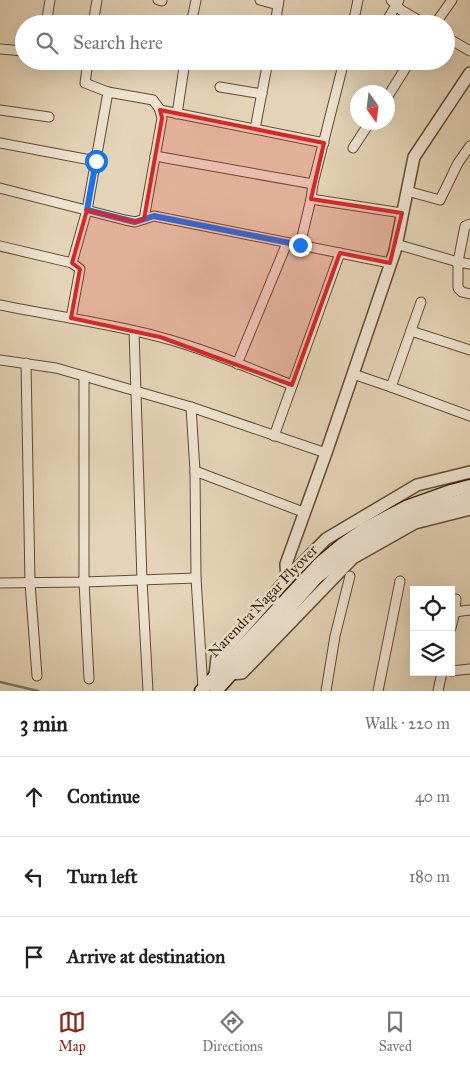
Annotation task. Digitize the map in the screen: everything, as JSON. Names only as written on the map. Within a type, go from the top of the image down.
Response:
[{"type":"main road","name":"Narendra Nagar Flyover","points":[[230,668],[320,563],[343,544],[366,528],[406,507],[452,490],[470,486]]},
{"type":"main road","name":"Narendra Nagar Flyover","points":[[202,690],[215,675],[230,668],[317,577],[355,548],[374,535],[414,515],[470,498]]},
{"type":"main road","points":[[216,691],[230,668]]},
{"type":"street","points":[[48,15],[50,0]]},
{"type":"street","points":[[94,15],[97,0]]},
{"type":"street","points":[[193,15],[196,0]]},
{"type":"street","points":[[260,0],[279,2],[277,15]]},
{"type":"street","points":[[355,15],[358,0]]},
{"type":"street","points":[[442,15],[452,0]]},
{"type":"street","points":[[389,15],[395,1],[402,10],[410,15]]},
{"type":"street","points":[[455,41],[470,50]]},
{"type":"street","points":[[0,49],[15,50]]},
{"type":"street","points":[[87,70],[85,83],[108,92],[153,100],[160,110],[162,118],[144,219]]},
{"type":"street","points":[[176,114],[183,70]]},
{"type":"street","points":[[255,129],[266,70]]},
{"type":"street","points":[[300,245],[313,184],[342,70]]},
{"type":"street","points":[[395,85],[404,70]]},
{"type":"street","points":[[287,579],[286,564],[326,453],[396,244],[414,157],[470,72]]},
{"type":"street","points":[[220,87],[262,94]]},
{"type":"street","points":[[72,263],[87,210],[108,92]]},
{"type":"street","points":[[0,110],[49,117]]},
{"type":"street","points":[[160,110],[324,143]]},
{"type":"street","points":[[353,148],[365,130]]},
{"type":"street","points":[[0,143],[96,161]]},
{"type":"street","points":[[407,191],[440,200],[458,163],[470,146]]},
{"type":"street","points":[[155,156],[313,184]]},
{"type":"street","points":[[0,188],[135,222],[154,216],[390,263]]},
{"type":"street","points":[[311,199],[402,213]]},
{"type":"street","points":[[470,224],[465,226],[458,262],[458,288],[462,292],[470,294]]},
{"type":"street","points":[[237,364],[287,243]]},
{"type":"street","points":[[396,244],[470,264]]},
{"type":"street","points":[[0,246],[72,263],[80,269],[71,318]]},
{"type":"street","points":[[274,436],[340,253]]},
{"type":"street","points":[[391,387],[421,302]]},
{"type":"street","points":[[0,305],[134,331],[168,340],[292,385]]},
{"type":"street","points":[[134,331],[142,580],[148,691]]},
{"type":"street","points":[[411,331],[470,350]]},
{"type":"street","points":[[0,360],[56,368],[191,407],[326,453]]},
{"type":"street","points":[[26,364],[30,583],[37,676]]},
{"type":"street","points":[[353,374],[470,416]]},
{"type":"street","points":[[84,376],[84,582],[89,680]]},
{"type":"street","points":[[191,407],[195,471],[196,578],[202,690]]},
{"type":"street","points":[[195,471],[304,512]]},
{"type":"street","points":[[215,675],[217,658],[287,579],[326,539],[417,485],[470,472]]},
{"type":"street","points":[[230,668],[242,673],[353,558],[416,523],[470,509]]},
{"type":"street","points":[[326,691],[335,636],[350,576]]},
{"type":"street","points":[[0,583],[196,578]]},
{"type":"street","points":[[378,691],[400,581]]},
{"type":"street","points":[[456,598],[455,612],[470,610]]},
{"type":"street","points":[[455,671],[470,669]]},
{"type":"street","points":[[438,691],[442,676]]},
{"type":"highlighted area","points":[[160,110],[324,143],[311,199],[402,213],[390,263],[340,253],[292,385],[160,337],[71,318],[80,269],[72,263],[87,210],[135,222],[144,219],[162,118]]},
{"type":"waterway","points":[[0,682],[38,691]]},
{"type":"route","points":[[96,161],[87,210],[135,222],[154,216],[300,245]]}]
